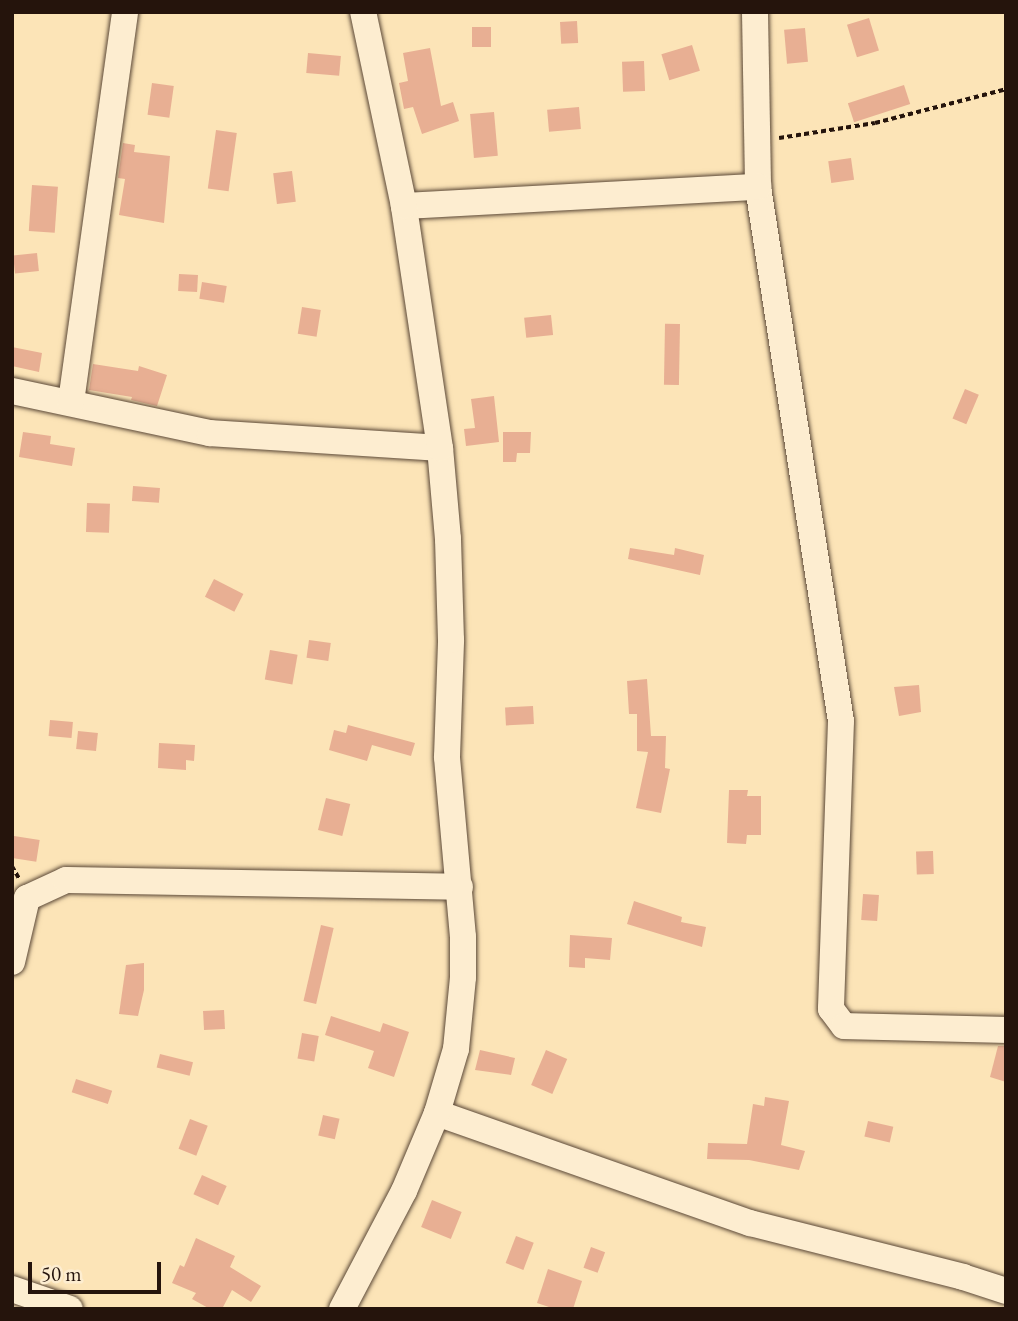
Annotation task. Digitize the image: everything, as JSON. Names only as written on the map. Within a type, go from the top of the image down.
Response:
[{"type":"street","points":[[71,402],[125,12]]},
{"type":"street","points":[[342,1309],[404,1191],[437,1113],[456,1049],[462,1010],[463,937],[447,757],[452,640],[448,539],[440,448],[404,206],[363,12]]},
{"type":"street","points":[[755,12],[758,187],[841,721],[831,1009],[844,1026],[1006,1030]]},
{"type":"street","points":[[404,206],[758,187]]},
{"type":"street","points":[[12,391],[210,433],[440,448]]},
{"type":"street","points":[[12,962],[27,898],[66,880],[460,887]]},
{"type":"street","points":[[437,1113],[750,1223],[963,1277],[1006,1292]]},
{"type":"street","points":[[12,1289],[70,1309]]},
{"type":"path","points":[[756,141],[875,123],[1006,89]]},
{"type":"building","points":[[869,18],[879,51],[857,57],[847,25]]},
{"type":"building","points":[[577,21],[578,43],[561,44],[560,22]]},
{"type":"building","points":[[472,27],[491,27],[491,47],[472,47]]},
{"type":"building","points":[[805,28],[808,62],[787,64],[784,30]]},
{"type":"building","points":[[692,45],[700,71],[669,80],[661,54]]},
{"type":"building","points":[[430,48],[441,106],[453,102],[459,121],[422,134],[413,107],[404,109],[399,83],[408,81],[403,53]]},
{"type":"building","points":[[308,53],[341,56],[339,76],[306,73]]},
{"type":"building","points":[[644,61],[645,91],[623,92],[622,62]]},
{"type":"building","points":[[152,83],[174,86],[169,118],[148,115]]},
{"type":"building","points":[[904,85],[910,104],[854,122],[848,103]]},
{"type":"building","points":[[579,107],[581,129],[549,132],[547,110]]},
{"type":"building","points":[[494,112],[498,156],[474,158],[470,114]]},
{"type":"building","points":[[216,130],[237,133],[229,191],[208,188]]},
{"type":"building","points":[[123,143],[135,145],[134,152],[170,156],[164,223],[119,215],[125,179],[118,178]]},
{"type":"building","points":[[851,158],[854,180],[831,183],[828,161]]},
{"type":"building","points":[[292,171],[296,202],[277,204],[273,173]]},
{"type":"building","points":[[32,185],[58,187],[55,233],[29,231]]},
{"type":"building","points":[[37,253],[39,271],[15,273],[13,256]]},
{"type":"building","points":[[179,274],[198,275],[197,292],[178,291]]},
{"type":"building","points":[[202,282],[227,286],[224,303],[199,299]]},
{"type":"building","points":[[302,307],[321,310],[317,337],[298,334]]},
{"type":"building","points":[[551,315],[553,335],[526,338],[524,318]]},
{"type":"building","points":[[665,324],[680,324],[679,385],[664,385]]},
{"type":"building","points":[[12,347],[42,353],[39,372],[12,366]]},
{"type":"building","points":[[93,364],[138,371],[139,366],[167,375],[157,406],[131,400],[132,397],[89,390]]},
{"type":"building","points":[[965,389],[979,395],[966,424],[952,418]]},
{"type":"building","points":[[494,396],[499,442],[466,446],[464,429],[475,428],[471,399]]},
{"type":"building","points":[[23,432],[51,436],[50,444],[75,448],[72,466],[19,457]]},
{"type":"building","points":[[503,432],[531,432],[530,453],[517,453],[516,462],[503,462]]},
{"type":"building","points":[[133,486],[160,488],[159,503],[132,501]]},
{"type":"building","points":[[87,503],[110,504],[109,533],[86,532]]},
{"type":"building","points":[[630,548],[674,555],[675,548],[704,555],[700,575],[628,559]]},
{"type":"building","points":[[214,579],[243,594],[234,612],[205,597]]},
{"type":"building","points":[[309,640],[331,643],[328,661],[306,658]]},
{"type":"building","points":[[270,650],[298,655],[292,684],[265,680]]},
{"type":"building","points":[[647,679],[651,736],[666,736],[665,768],[670,769],[661,813],[636,808],[648,752],[637,751],[637,714],[629,714],[627,681]]},
{"type":"building","points":[[919,685],[921,712],[899,716],[894,687]]},
{"type":"building","points":[[533,706],[534,724],[506,725],[505,707]]},
{"type":"building","points":[[50,720],[73,722],[72,738],[49,736]]},
{"type":"building","points":[[348,725],[415,743],[411,756],[372,745],[367,761],[329,750],[334,730],[346,733]]},
{"type":"building","points":[[78,731],[98,733],[96,751],[76,749]]},
{"type":"building","points":[[159,743],[195,745],[194,761],[186,760],[186,770],[158,768]]},
{"type":"building","points":[[729,790],[748,790],[747,796],[761,796],[761,835],[747,835],[746,844],[727,843]]},
{"type":"building","points":[[326,798],[350,804],[342,836],[318,830]]},
{"type":"building","points":[[14,836],[40,840],[36,862],[12,858]]},
{"type":"building","points":[[933,851],[934,874],[917,875],[916,852]]},
{"type":"building","points":[[863,894],[879,895],[877,921],[861,920]]},
{"type":"building","points":[[634,901],[682,917],[681,922],[706,927],[702,947],[627,924]]},
{"type":"building","points":[[321,925],[334,928],[316,1004],[303,1001]]},
{"type":"building","points":[[570,935],[612,938],[610,960],[585,958],[585,968],[569,967]]},
{"type":"building","points":[[144,963],[144,990],[138,1016],[119,1014],[126,965]]},
{"type":"building","points":[[224,1010],[225,1029],[204,1030],[203,1011]]},
{"type":"building","points":[[331,1016],[380,1032],[383,1023],[409,1032],[394,1077],[368,1068],[374,1051],[325,1035]]},
{"type":"building","points":[[302,1033],[319,1036],[314,1062],[297,1059]]},
{"type":"building","points":[[998,1046],[1006,1046],[1006,1082],[990,1077]]},
{"type":"building","points":[[480,1050],[515,1058],[511,1075],[475,1070]]},
{"type":"building","points":[[546,1050],[567,1059],[552,1094],[531,1085]]},
{"type":"building","points":[[160,1054],[193,1062],[190,1076],[157,1068]]},
{"type":"building","points":[[76,1079],[112,1091],[108,1104],[72,1092]]},
{"type":"building","points":[[765,1097],[789,1101],[781,1145],[805,1151],[799,1170],[749,1160],[707,1159],[708,1143],[747,1144],[753,1104],[764,1106]]},
{"type":"building","points":[[323,1115],[340,1119],[335,1139],[318,1135]]},
{"type":"building","points":[[190,1119],[208,1126],[196,1156],[179,1149]]},
{"type":"building","points":[[868,1121],[893,1127],[890,1142],[864,1137]]},
{"type":"building","points":[[202,1175],[227,1186],[218,1205],[193,1194]]},
{"type":"building","points":[[432,1200],[462,1212],[451,1239],[421,1227]]},
{"type":"building","points":[[516,1236],[534,1243],[523,1270],[506,1263]]},
{"type":"building","points":[[196,1238],[235,1256],[230,1267],[261,1286],[251,1302],[232,1290],[222,1309],[210,1309],[192,1299],[196,1293],[172,1283],[180,1265],[184,1267]]},
{"type":"building","points":[[591,1247],[605,1252],[598,1273],[583,1268]]},
{"type":"building","points":[[548,1269],[582,1281],[573,1309],[555,1309],[537,1303]]}]
